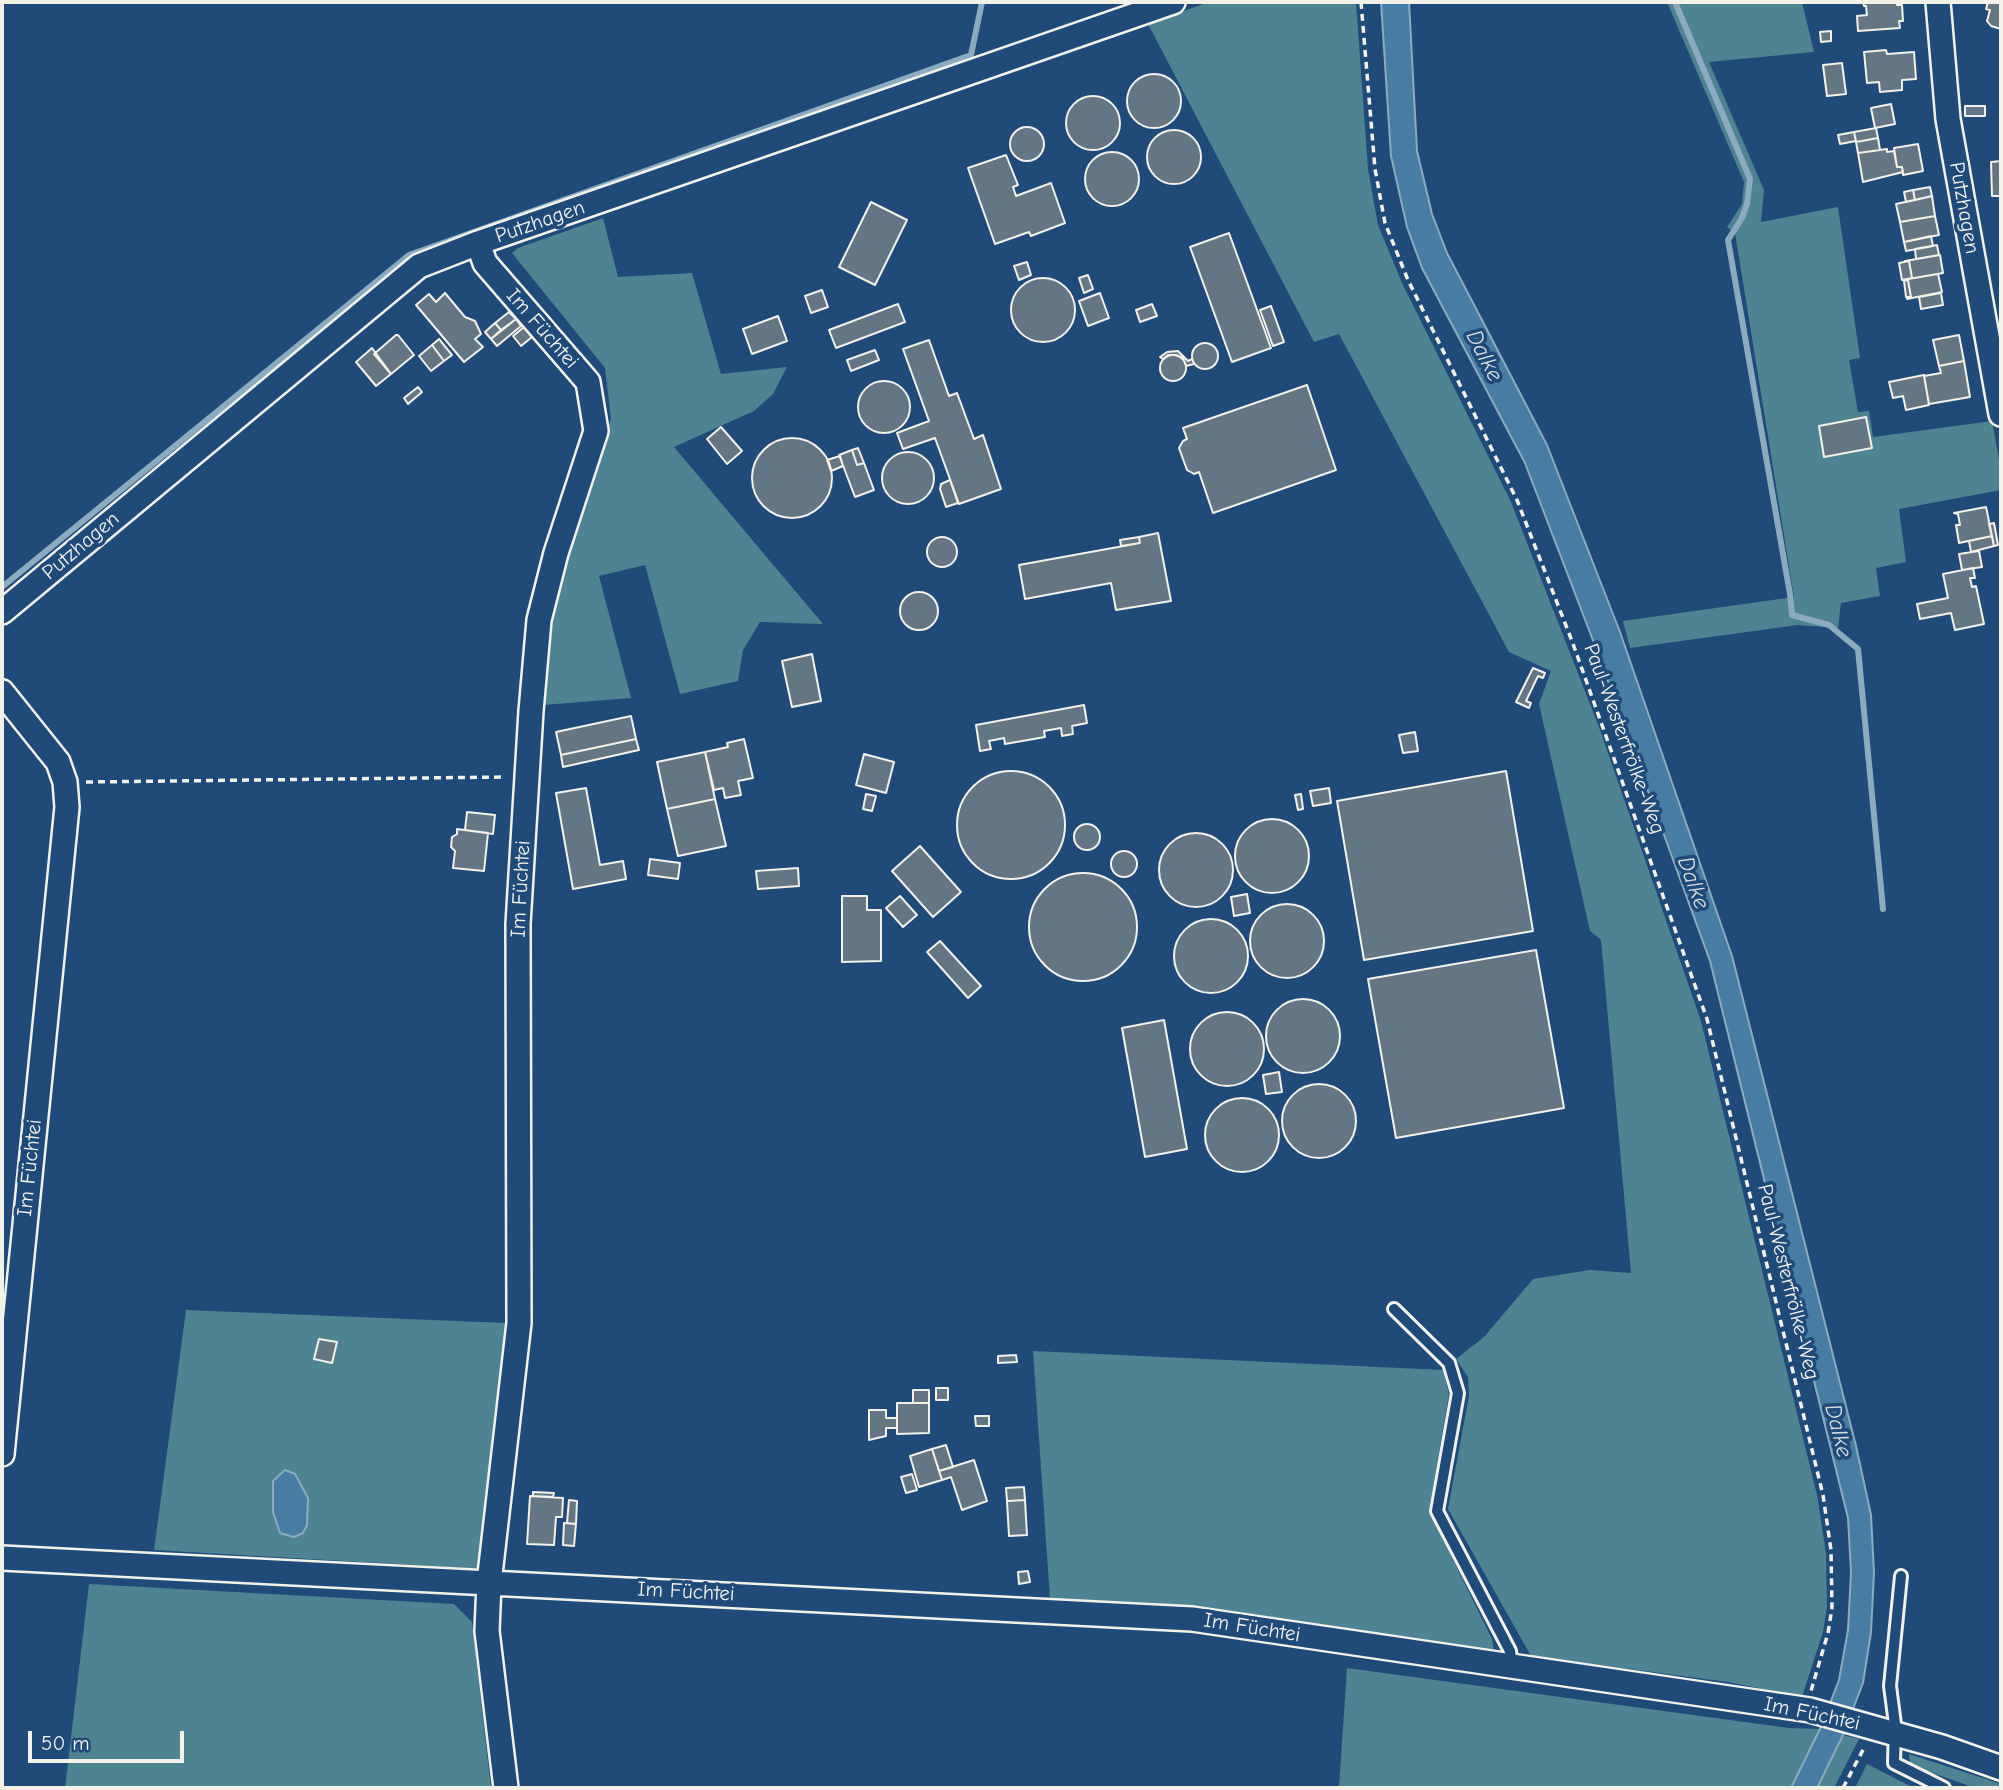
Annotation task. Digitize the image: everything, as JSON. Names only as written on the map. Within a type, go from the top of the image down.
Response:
[{"type":"street","name":"Putzhagen","points":[[2,612],[419,266],[478,243],[1173,2]]},
{"type":"street","name":"Putzhagen","points":[[1938,2],[1948,119],[2001,414]]},
{"type":"street","name":"Im Füchtei","points":[[478,243],[485,262],[588,382],[596,431],[555,553],[539,620],[518,924],[519,1323],[489,1583]]},
{"type":"street","name":"Im Füchtei","points":[[2,692],[58,762],[65,782],[67,807],[2,1454]]},
{"type":"street","name":"Im Füchtei","points":[[2,1558],[1192,1619],[1808,1710],[1942,1747],[2001,1768]]},
{"type":"street","points":[[489,1583],[487,1631],[506,1788]]},
{"type":"lane","points":[[1394,1309],[1449,1363],[1458,1394],[1437,1511],[1510,1651],[1512,1667]]},
{"type":"lane","points":[[1901,1576],[1890,1686],[1895,1724],[1879,1729],[1894,1763],[1944,1788]]},
{"type":"path","name":"Paul-Westerfrölke-Weg","points":[[1361,2],[1375,169],[1385,223],[1408,280],[1517,500],[1572,641],[1707,1019],[1823,1495],[1831,1550],[1832,1608],[1808,1710]]},
{"type":"path","points":[[65,782],[528,776]]},
{"type":"path","points":[[1843,1788],[1879,1729]]},
{"type":"green space","points":[[1209,2],[1356,2],[1368,169],[1378,225],[1402,283],[1511,502],[1599,727],[1701,1021],[1817,1495],[1826,1553],[1827,1607],[1823,1632],[1802,1697],[1728,1682],[1531,1656],[1448,1509],[1469,1396],[1468,1377],[1456,1359],[1484,1337],[1533,1279],[1590,1270],[1631,1273],[1601,940],[1590,931],[1539,704],[1551,671],[1509,652],[1339,334],[1314,342],[1148,24]]},
{"type":"green space","points":[[1667,2],[1802,2],[1814,52],[1709,62],[1764,190],[1761,222],[1838,207],[1860,358],[1849,360],[1858,412],[1869,411],[1873,437],[1992,421],[2001,470],[2001,490],[1899,509],[1906,562],[1876,568],[1880,596],[1841,603],[1838,628],[1798,625],[1630,648],[1623,621],[1794,597],[1735,233],[1727,227],[1742,204],[1744,182]]},
{"type":"green space","points":[[603,218],[618,277],[692,273],[721,374],[787,367],[773,394],[754,411],[674,447],[823,624],[760,622],[743,650],[738,681],[680,694],[645,565],[599,576],[631,698],[543,705],[547,619],[564,555],[611,419],[605,368],[512,253],[518,248]]},
{"type":"green space","points":[[186,1310],[506,1323],[482,1569],[154,1550]]},
{"type":"green space","points":[[1033,1351],[1443,1370],[1449,1394],[1429,1511],[1492,1639],[1494,1651],[1196,1608],[1050,1599]]},
{"type":"green space","points":[[89,1584],[454,1604],[472,1622],[491,1788],[65,1788]]},
{"type":"green space","points":[[1347,1668],[1789,1728],[1820,1729],[1791,1788],[1339,1788]]},
{"type":"green space","points":[[1843,1735],[1859,1739],[1834,1788],[1817,1788]]},
{"type":"green space","points":[[1909,1754],[2001,1784],[2001,1788],[1975,1788],[1910,1765]]},
{"type":"green space","points":[[1867,1764],[1914,1788],[1855,1788]]},
{"type":"water","name":"Dalke","points":[[1381,2],[1409,2],[1417,151],[1432,214],[1447,253],[1547,445],[1620,632],[1732,956],[1856,1446],[1871,1515],[1874,1573],[1871,1632],[1863,1683],[1843,1735],[1817,1788],[1791,1788],[1820,1729],[1839,1680],[1848,1630],[1851,1572],[1848,1518],[1710,961],[1525,463],[1422,268],[1407,227],[1391,156]]},
{"type":"water","points":[[285,1470],[295,1474],[308,1498],[307,1525],[303,1533],[294,1537],[280,1533],[273,1512],[273,1481]]},
{"type":"building","points":[[1863,2],[1897,2],[1897,5],[1902,5],[1903,21],[1899,21],[1900,28],[1858,31],[1857,16],[1867,15]]},
{"type":"building","points":[[1988,2],[2001,2],[2001,29],[1991,26],[1987,21],[1990,10],[1986,9]]},
{"type":"building","points":[[1831,31],[1831,41],[1821,42],[1820,32]]},
{"type":"building","points":[[1886,50],[1887,54],[1914,52],[1916,79],[1902,80],[1902,90],[1880,92],[1879,82],[1867,83],[1864,52]]},
{"type":"building","points":[[1842,63],[1846,94],[1827,96],[1823,65]]},
{"type":"building","points":[[1154,74],[1173,82],[1181,101],[1173,120],[1154,128],[1135,120],[1127,101],[1135,82]]},
{"type":"building","points":[[1093,96],[1112,104],[1120,123],[1112,142],[1093,150],[1074,142],[1066,123],[1074,104]]},
{"type":"building","points":[[1891,104],[1895,124],[1875,128],[1871,108]]},
{"type":"building","points":[[1965,106],[1985,106],[1985,116],[1965,116]]},
{"type":"building","points":[[1027,127],[1039,132],[1044,144],[1039,156],[1027,161],[1015,156],[1010,144],[1015,132]]},
{"type":"building","points":[[1876,128],[1878,138],[1856,142],[1854,132]]},
{"type":"building","points":[[1174,130],[1193,138],[1201,157],[1193,176],[1174,184],[1155,176],[1147,157],[1155,138]]},
{"type":"building","points":[[1854,132],[1856,141],[1840,144],[1838,135]]},
{"type":"building","points":[[1878,138],[1880,150],[1858,153],[1856,142]]},
{"type":"building","points":[[1918,144],[1923,171],[1903,175],[1902,167],[1897,167],[1894,148]]},
{"type":"building","points":[[1887,149],[1887,152],[1894,151],[1897,167],[1902,167],[1903,172],[1863,182],[1858,153]]},
{"type":"building","points":[[1112,152],[1131,160],[1139,179],[1131,198],[1112,206],[1093,198],[1085,179],[1093,160]]},
{"type":"building","points":[[1006,155],[1018,185],[1013,187],[1016,196],[1051,183],[1065,223],[1031,236],[1029,232],[995,244],[968,168]]},
{"type":"building","points":[[2001,161],[2001,196],[1992,196],[1991,162]]},
{"type":"building","points":[[1930,187],[1932,196],[1915,200],[1913,190]]},
{"type":"building","points":[[1913,190],[1915,200],[1906,202],[1904,192]]},
{"type":"building","points":[[1932,196],[1935,216],[1900,222],[1896,204]]},
{"type":"building","points":[[871,202],[907,220],[875,285],[839,267]]},
{"type":"building","points":[[1935,216],[1939,235],[1904,242],[1900,222]]},
{"type":"building","points":[[1229,233],[1271,348],[1232,362],[1190,247]]},
{"type":"building","points":[[1931,236],[1933,246],[1906,251],[1904,242]]},
{"type":"building","points":[[1937,245],[1939,255],[1916,259],[1915,249]]},
{"type":"building","points":[[1940,255],[1943,273],[1903,280],[1912,278],[1909,261],[1905,261]]},
{"type":"building","points":[[1909,261],[1912,278],[1902,280],[1899,263]]},
{"type":"building","points":[[1027,262],[1031,275],[1019,280],[1014,266]]},
{"type":"building","points":[[1943,273],[1938,274],[1942,292],[1907,299],[1911,297],[1908,280],[1903,280]]},
{"type":"building","points":[[1088,275],[1093,289],[1084,293],[1079,278]]},
{"type":"building","points":[[1043,278],[1061,284],[1069,292],[1075,310],[1069,328],[1061,336],[1043,342],[1025,336],[1017,328],[1011,310],[1017,292],[1025,284]]},
{"type":"building","points":[[1908,280],[1911,297],[1906,297],[1904,281]]},
{"type":"building","points":[[822,290],[828,307],[811,313],[805,296]]},
{"type":"building","points":[[445,293],[465,317],[475,321],[481,334],[475,339],[483,347],[464,362],[416,305],[429,294],[436,302]]},
{"type":"building","points":[[1100,293],[1109,318],[1088,326],[1079,301]]},
{"type":"building","points":[[1941,293],[1943,305],[1921,309],[1919,297]]},
{"type":"building","points":[[898,304],[905,322],[836,348],[829,330]]},
{"type":"building","points":[[1152,304],[1157,316],[1140,322],[1136,310]]},
{"type":"building","points":[[1271,306],[1284,342],[1273,346],[1260,310]]},
{"type":"building","points":[[509,312],[516,319],[501,330],[495,323]]},
{"type":"building","points":[[778,316],[787,341],[752,354],[743,329]]},
{"type":"building","points":[[516,319],[521,326],[497,346],[491,339]]},
{"type":"building","points":[[495,323],[501,330],[491,339],[485,332]]},
{"type":"building","points":[[524,327],[532,337],[521,346],[513,336]]},
{"type":"building","points":[[396,335],[414,355],[391,374],[374,354]]},
{"type":"building","points":[[1959,335],[1964,361],[1939,366],[1933,340]]},
{"type":"building","points":[[439,339],[452,355],[444,361],[432,345]]},
{"type":"building","points":[[929,340],[949,396],[957,393],[974,439],[983,435],[1001,489],[959,504],[935,438],[903,449],[897,433],[929,421],[903,349]]},
{"type":"building","points":[[1205,343],[1214,347],[1218,356],[1214,365],[1205,369],[1196,365],[1192,356],[1196,347]]},
{"type":"building","points":[[432,345],[444,361],[431,371],[419,356]]},
{"type":"building","points":[[372,348],[391,374],[376,386],[356,362]]},
{"type":"building","points":[[875,350],[879,360],[851,371],[847,360]]},
{"type":"building","points":[[1178,351],[1188,361],[1192,359],[1194,364],[1186,366],[1183,358],[1176,355],[1168,355],[1163,359],[1160,357],[1167,352]]},
{"type":"building","points":[[1173,355],[1182,359],[1186,368],[1182,377],[1173,381],[1164,377],[1160,368],[1164,359]]},
{"type":"building","points":[[1964,361],[1970,397],[1929,404],[1924,376],[1941,373],[1939,366]]},
{"type":"building","points":[[1924,375],[1929,405],[1906,410],[1903,396],[1893,398],[1889,382]]},
{"type":"building","points":[[884,381],[903,388],[910,407],[903,426],[884,433],[865,426],[858,407],[865,388]]},
{"type":"building","points":[[1307,385],[1336,470],[1213,513],[1199,472],[1194,474],[1187,470],[1179,448],[1187,439],[1183,428]]},
{"type":"building","points":[[418,387],[422,392],[408,404],[404,398]]},
{"type":"building","points":[[1866,417],[1872,448],[1824,457],[1819,426]]},
{"type":"building","points":[[721,427],[742,451],[727,464],[707,439]]},
{"type":"building","points":[[792,438],[807,441],[820,450],[829,463],[832,478],[829,493],[820,506],[807,515],[792,518],[777,515],[764,506],[755,493],[752,478],[755,463],[764,450],[777,441]]},
{"type":"building","points":[[858,448],[864,463],[857,465],[852,450]]},
{"type":"building","points":[[852,450],[857,465],[864,463],[874,490],[855,497],[839,455]]},
{"type":"building","points":[[908,452],[927,459],[934,478],[927,497],[908,504],[889,497],[882,478],[889,459]]},
{"type":"building","points":[[840,456],[843,466],[831,471],[827,460]]},
{"type":"building","points":[[950,480],[958,503],[946,507],[940,489],[941,484]]},
{"type":"building","points":[[1986,507],[1992,536],[1959,543],[1956,525],[1960,525],[1958,514],[1954,513]]},
{"type":"building","points":[[1994,523],[1998,545],[1994,546],[1989,524]]},
{"type":"building","points":[[1158,533],[1171,601],[1116,610],[1111,583],[1025,599],[1019,565],[1140,543],[1139,537]]},
{"type":"building","points":[[1992,536],[1994,546],[1971,552],[1969,541]]},
{"type":"building","points":[[942,537],[948,538],[956,546],[956,558],[948,566],[942,567],[936,566],[928,558],[927,552],[928,546],[936,538]]},
{"type":"building","points":[[1139,537],[1140,543],[1121,546],[1120,540]]},
{"type":"building","points":[[1979,551],[1982,567],[1962,570],[1959,554]]},
{"type":"building","points":[[1973,568],[1975,578],[1970,578],[1972,587],[1976,586],[1984,624],[1955,630],[1951,613],[1920,619],[1917,604],[1948,598],[1943,574]]},
{"type":"building","points":[[919,592],[933,597],[938,611],[933,625],[919,630],[905,625],[900,611],[905,597]]},
{"type":"building","points":[[812,654],[821,701],[792,707],[782,661]]},
{"type":"building","points":[[1533,668],[1545,673],[1543,678],[1538,676],[1526,701],[1531,703],[1529,708],[1516,702]]},
{"type":"building","points":[[1084,705],[1087,723],[1072,726],[1073,734],[1062,736],[1061,728],[1044,731],[1045,737],[1005,744],[1004,738],[989,741],[991,749],[980,751],[976,725]]},
{"type":"building","points":[[631,716],[636,739],[561,755],[556,732]]},
{"type":"building","points":[[1415,732],[1418,751],[1403,753],[1399,735]]},
{"type":"building","points":[[636,739],[639,750],[563,767],[561,755]]},
{"type":"building","points":[[744,739],[753,778],[738,781],[741,795],[725,798],[723,788],[714,790],[705,752],[728,747],[727,743]]},
{"type":"building","points":[[705,752],[715,799],[667,809],[657,762]]},
{"type":"building","points":[[864,754],[894,762],[886,793],[856,785]]},
{"type":"building","points":[[1011,771],[1032,775],[1050,786],[1061,804],[1065,825],[1061,846],[1050,864],[1032,875],[1011,879],[990,875],[972,864],[961,846],[957,825],[961,804],[972,786],[990,775]]},
{"type":"building","points":[[1506,771],[1533,931],[1364,960],[1337,801]]},
{"type":"building","points":[[586,788],[600,865],[623,861],[626,879],[573,889],[556,793]]},
{"type":"building","points":[[1329,788],[1331,803],[1313,806],[1310,791]]},
{"type":"building","points":[[866,794],[876,796],[872,811],[863,809]]},
{"type":"building","points":[[1301,794],[1303,809],[1298,810],[1295,795]]},
{"type":"building","points":[[715,799],[726,846],[678,856],[667,809]]},
{"type":"building","points":[[467,812],[495,815],[493,834],[465,830]]},
{"type":"building","points":[[1272,819],[1286,822],[1298,830],[1306,842],[1309,856],[1306,870],[1298,882],[1286,890],[1272,893],[1258,890],[1246,882],[1238,870],[1235,856],[1238,842],[1246,830],[1258,822]]},
{"type":"building","points":[[1087,824],[1096,828],[1100,837],[1096,846],[1087,850],[1078,846],[1074,837],[1078,828]]},
{"type":"building","points":[[457,829],[488,833],[484,871],[453,868],[455,851],[451,847],[452,837],[457,834]]},
{"type":"building","points":[[1196,833],[1210,836],[1222,844],[1230,856],[1233,870],[1230,884],[1222,896],[1210,904],[1196,907],[1182,904],[1170,896],[1162,884],[1159,870],[1162,856],[1170,844],[1182,836]]},
{"type":"building","points":[[920,846],[961,892],[933,917],[892,871]]},
{"type":"building","points":[[1124,851],[1133,855],[1137,864],[1133,873],[1124,877],[1115,873],[1111,864],[1115,855]]},
{"type":"building","points":[[650,859],[680,863],[678,879],[648,875]]},
{"type":"building","points":[[798,868],[799,886],[758,889],[756,871]]},
{"type":"building","points":[[1083,873],[1104,877],[1121,889],[1133,906],[1137,927],[1133,948],[1121,965],[1104,977],[1083,981],[1062,977],[1045,965],[1033,948],[1029,927],[1033,906],[1045,889],[1062,877]]},
{"type":"building","points":[[1247,894],[1250,913],[1234,916],[1231,897]]},
{"type":"building","points":[[842,896],[867,896],[867,910],[881,910],[881,961],[842,962]]},
{"type":"building","points":[[900,896],[917,915],[903,927],[886,908]]},
{"type":"building","points":[[1287,904],[1301,907],[1313,915],[1321,927],[1324,941],[1321,955],[1313,967],[1301,975],[1287,978],[1273,975],[1261,967],[1253,955],[1250,941],[1253,927],[1261,915],[1273,907]]},
{"type":"building","points":[[1211,919],[1225,922],[1237,930],[1245,942],[1248,956],[1245,970],[1237,982],[1225,990],[1211,993],[1197,990],[1185,982],[1177,970],[1174,956],[1177,942],[1185,930],[1197,922]]},
{"type":"building","points":[[940,941],[981,986],[968,998],[927,952]]},
{"type":"building","points":[[1536,950],[1564,1108],[1396,1138],[1368,979]]},
{"type":"building","points":[[1303,999],[1317,1002],[1329,1010],[1337,1022],[1340,1036],[1337,1050],[1329,1062],[1317,1070],[1303,1073],[1289,1070],[1277,1062],[1269,1050],[1266,1036],[1269,1022],[1277,1010],[1289,1002]]},
{"type":"building","points":[[1227,1012],[1241,1015],[1253,1023],[1261,1035],[1264,1049],[1261,1063],[1253,1075],[1241,1083],[1227,1086],[1213,1083],[1201,1075],[1193,1063],[1190,1049],[1193,1035],[1201,1023],[1213,1015]]},
{"type":"building","points":[[1164,1020],[1187,1149],[1145,1157],[1122,1028]]},
{"type":"building","points":[[1279,1072],[1282,1092],[1266,1094],[1263,1075]]},
{"type":"building","points":[[1319,1084],[1333,1087],[1345,1095],[1353,1107],[1356,1121],[1353,1135],[1345,1147],[1333,1155],[1319,1158],[1305,1155],[1293,1147],[1285,1135],[1282,1121],[1285,1107],[1293,1095],[1305,1087]]},
{"type":"building","points":[[1242,1098],[1256,1101],[1268,1109],[1276,1121],[1279,1135],[1276,1149],[1268,1161],[1256,1169],[1242,1172],[1228,1169],[1216,1161],[1208,1149],[1205,1135],[1208,1121],[1216,1109],[1228,1101]]},
{"type":"building","points":[[319,1339],[337,1342],[332,1363],[314,1359]]},
{"type":"building","points":[[1016,1355],[1017,1362],[998,1363],[998,1356]]},
{"type":"building","points":[[936,1388],[948,1388],[948,1400],[936,1400]]},
{"type":"building","points":[[913,1390],[929,1390],[929,1403],[913,1403]]},
{"type":"building","points":[[897,1403],[929,1403],[929,1433],[897,1434]]},
{"type":"building","points":[[869,1410],[886,1410],[886,1418],[897,1418],[897,1428],[886,1428],[886,1436],[869,1440]]},
{"type":"building","points":[[975,1416],[989,1416],[989,1426],[976,1426]]},
{"type":"building","points":[[946,1445],[953,1467],[939,1471],[932,1449]]},
{"type":"building","points":[[932,1449],[942,1480],[919,1487],[910,1456]]},
{"type":"building","points":[[974,1460],[987,1501],[962,1510],[951,1477],[942,1480],[939,1471]]},
{"type":"building","points":[[912,1474],[917,1490],[906,1493],[901,1477]]},
{"type":"building","points":[[1024,1487],[1025,1500],[1007,1501],[1006,1488]]},
{"type":"building","points":[[533,1492],[554,1493],[553,1497],[533,1496]]},
{"type":"building","points":[[530,1496],[563,1498],[562,1517],[556,1517],[554,1545],[527,1544]]},
{"type":"building","points":[[569,1500],[577,1501],[576,1524],[567,1523]]},
{"type":"building","points":[[1025,1500],[1027,1535],[1009,1536],[1007,1501]]},
{"type":"building","points":[[564,1523],[576,1524],[574,1546],[563,1545]]},
{"type":"building","points":[[1028,1571],[1030,1582],[1019,1584],[1018,1572]]},
{"type":"waterway","points":[[2,587],[409,255],[971,55],[982,2]]},
{"type":"waterway","points":[[1675,2],[1750,179],[1742,218],[1728,240],[1792,615],[1829,625],[1858,649],[1883,909]]}]
